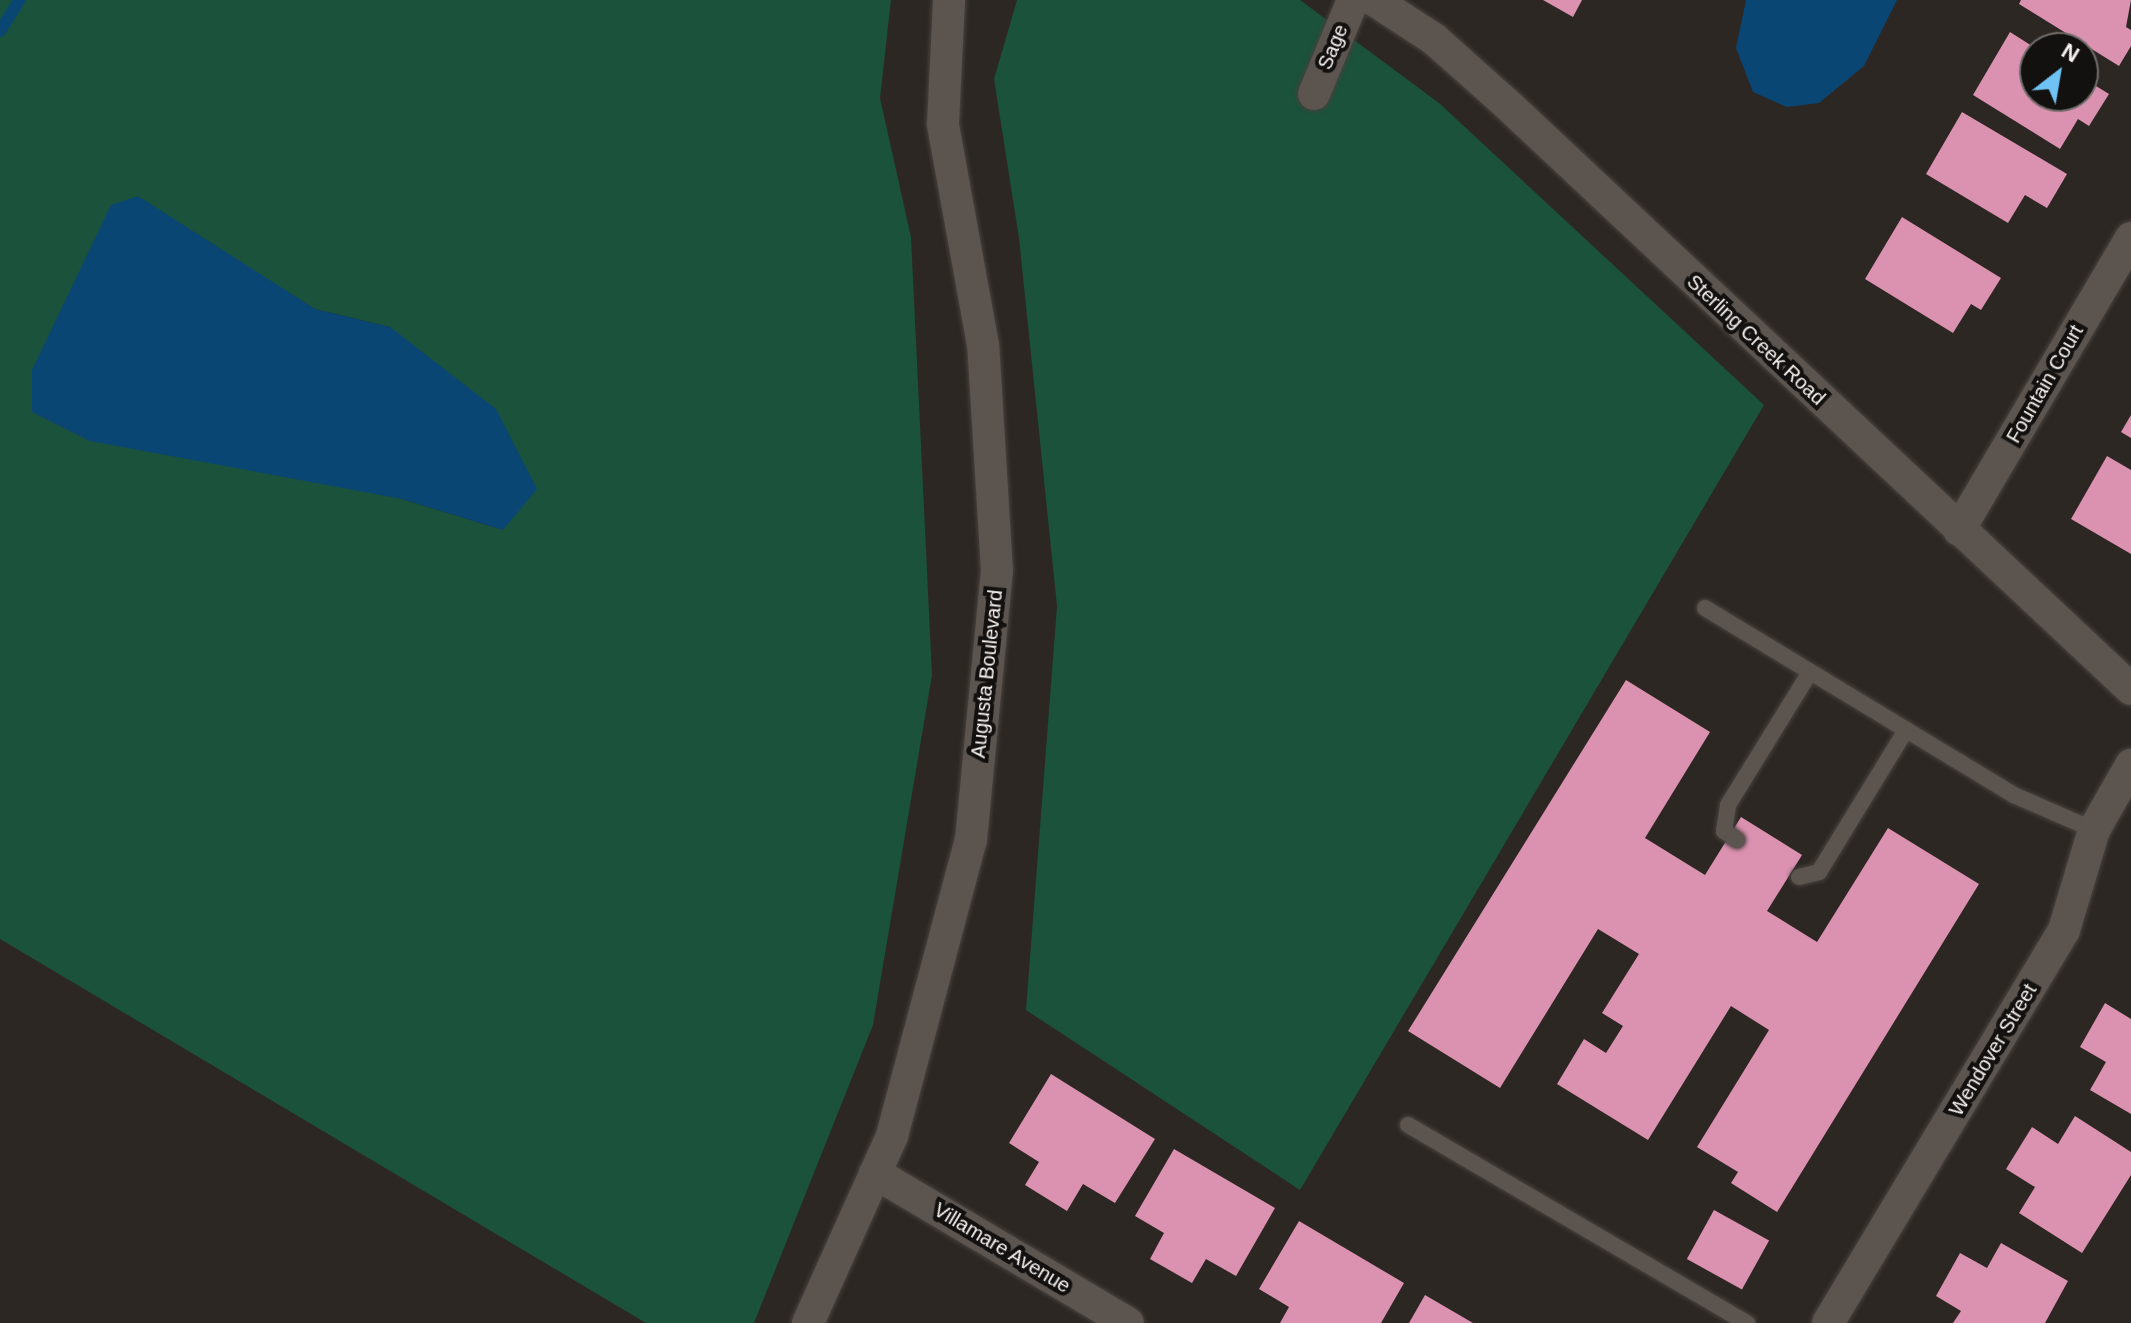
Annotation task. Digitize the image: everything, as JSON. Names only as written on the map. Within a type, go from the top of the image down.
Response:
[{"type":"street","name":"Augusta Boulevard","points":[[808,1323],[892,1136],[971,840],[997,571],[983,345],[943,124],[949,0]]},
{"type":"street","name":"Sage","points":[[1314,94],[1353,0]]},
{"type":"street","name":"Sterling Creek Road","points":[[1374,0],[1434,39],[1508,105],[2131,689]]},
{"type":"street","name":"Fountain Court","points":[[1959,530],[2131,238]]},
{"type":"street","name":"Wendover Street","points":[[1828,1323],[2060,938],[2094,830],[2131,765]]},
{"type":"street","name":"Villamare Avenue","points":[[875,1173],[1128,1323]]},
{"type":"lane","points":[[1705,608],[2014,795],[2094,830]]},
{"type":"lane","points":[[1737,840],[1724,831],[1728,805],[1810,672]]},
{"type":"lane","points":[[1799,877],[1819,872],[1906,730]]},
{"type":"lane","points":[[1408,1125],[1747,1323]]},
{"type":"green space","points":[[0,0],[891,0],[880,98],[911,237],[932,675],[873,1025],[754,1323],[646,1323],[0,939]],"holes":[[[237,263],[315,309],[390,327],[503,530],[402,499]]]},
{"type":"green space","points":[[1017,0],[1300,0],[1439,103],[1764,405],[1300,1190],[1026,1010],[1057,606],[1019,238],[994,79]]},
{"type":"water","points":[[1746,0],[1897,0],[1864,66],[1819,103],[1787,107],[1753,92],[1736,48]]},
{"type":"water","points":[[138,196],[315,309],[390,327],[496,409],[537,489],[503,530],[402,499],[90,441],[32,412],[32,370],[111,205]]},
{"type":"building","points":[[1543,0],[1582,0],[1573,17]]},
{"type":"building","points":[[2021,0],[2131,0],[2126,27],[2131,30],[2131,46],[2119,66],[2099,54],[2099,32],[2064,32],[2019,4]]},
{"type":"building","points":[[2010,32],[2019,38],[2019,112],[2098,112],[2089,126],[2078,119],[2060,149],[1973,95]]},
{"type":"building","points":[[2099,88],[2109,94],[2099,110]]},
{"type":"building","points":[[1962,112],[2067,174],[2047,208],[2025,195],[2008,223],[1926,174]]},
{"type":"building","points":[[1902,217],[2001,278],[1981,310],[1971,304],[1953,333],[1865,279]]},
{"type":"building","points":[[2131,415],[2131,438],[2121,432]]},
{"type":"building","points":[[2107,456],[2131,470],[2131,554],[2071,519]]},
{"type":"building","points":[[1626,680],[1710,732],[1645,838],[1705,875],[1741,817],[1802,855],[1767,911],[1817,942],[1888,828],[1979,884],[1777,1212],[1731,1183],[1738,1172],[1697,1147],[1769,1030],[1731,1006],[1648,1140],[1557,1084],[1584,1039],[1606,1053],[1623,1026],[1602,1013],[1639,954],[1598,929],[1500,1088],[1408,1031]]},
{"type":"building","points":[[2105,1003],[2131,1019],[2131,1114],[2090,1090],[2106,1062],[2080,1047]]},
{"type":"building","points":[[1051,1074],[1155,1139],[1115,1203],[1083,1184],[1067,1211],[1025,1185],[1039,1162],[1009,1143]]},
{"type":"building","points":[[2075,1116],[2131,1152],[2131,1175],[2082,1253],[2019,1213],[2035,1187],[2006,1169],[2032,1127],[2058,1144]]},
{"type":"building","points":[[1174,1149],[1275,1208],[1236,1276],[1206,1259],[1192,1283],[1150,1259],[1164,1233],[1135,1216]]},
{"type":"building","points":[[1714,1210],[1769,1241],[1742,1290],[1687,1259]]},
{"type":"building","points":[[1299,1221],[1404,1283],[1381,1323],[1280,1323],[1289,1307],[1259,1289]]},
{"type":"building","points":[[2001,1243],[2068,1281],[2045,1323],[1953,1323],[1961,1311],[1936,1296],[1960,1253],[1987,1268]]},
{"type":"building","points":[[1425,1295],[1473,1323],[1409,1323]]},
{"type":"waterway","points":[[0,31],[19,0]]}]
